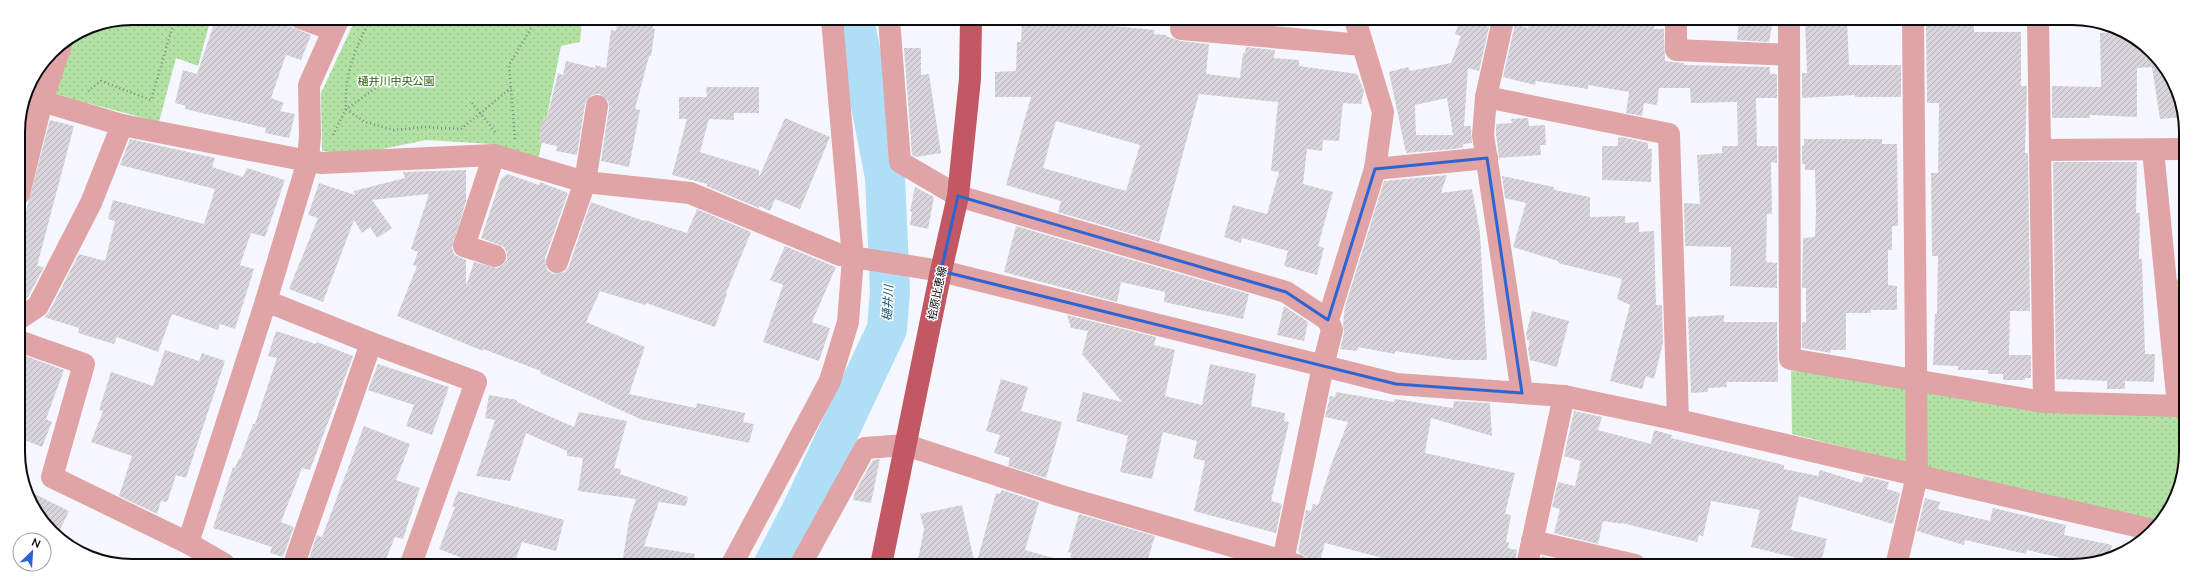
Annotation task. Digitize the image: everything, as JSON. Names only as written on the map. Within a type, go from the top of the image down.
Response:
[{"type":"main road","name":"桧原比恵線","points":[[882,559],[941,271],[958,196],[970,80],[971,25]]},
{"type":"street","points":[[188,543],[266,301],[308,161],[310,135],[309,85],[336,25]]},
{"type":"street","points":[[735,559],[830,381],[848,322],[853,258],[833,25]]},
{"type":"street","points":[[889,25],[900,162],[958,196],[1286,292],[1328,320],[1332,330],[1323,366],[1291,559]]},
{"type":"street","points":[[1182,25],[1182,29],[1362,45]]},
{"type":"street","points":[[1328,320],[1375,169],[1382,112],[1357,25]]},
{"type":"street","points":[[1502,25],[1486,97],[1483,135],[1522,393]]},
{"type":"street","points":[[1676,25],[1676,50],[1789,55]]},
{"type":"street","points":[[1789,25],[1790,359],[1916,379],[2044,402],[2179,407]]},
{"type":"street","points":[[1898,559],[1917,476],[1913,25]]},
{"type":"street","points":[[2038,25],[2044,402]]},
{"type":"street","points":[[25,156],[34,98],[54,58]]},
{"type":"street","points":[[1486,97],[1669,134],[1678,420]]},
{"type":"street","points":[[34,98],[122,125],[308,161],[322,162],[494,154],[585,182],[690,193],[840,255],[941,271],[1396,384],[1564,396],[1678,420],[2146,529]]},
{"type":"street","points":[[557,262],[585,182],[597,106]]},
{"type":"street","points":[[25,315],[38,306],[91,203],[122,125]]},
{"type":"street","points":[[2040,150],[2179,150]]},
{"type":"street","points":[[2153,150],[2179,389]]},
{"type":"street","points":[[494,154],[464,246],[495,256]]},
{"type":"street","points":[[1375,169],[1487,158]]},
{"type":"street","points":[[266,301],[370,343],[476,382],[413,559]]},
{"type":"street","points":[[25,343],[84,364],[52,477],[188,543],[215,559]]},
{"type":"street","points":[[296,559],[370,343]]},
{"type":"street","points":[[1528,559],[1564,396]]},
{"type":"street","points":[[804,559],[865,448],[906,445],[1058,495],[1276,559]]},
{"type":"street","points":[[1532,540],[1611,559]]},
{"type":"path","points":[[82,95],[101,81],[151,100],[173,25]]},
{"type":"path","points":[[332,138],[346,109],[345,88],[352,62],[368,25]]},
{"type":"path","points":[[515,140],[509,65],[533,25]]},
{"type":"path","points":[[346,109],[379,86],[396,78]]},
{"type":"path","points":[[346,109],[365,122],[394,130],[424,126],[461,129],[511,88]]},
{"type":"path","points":[[472,103],[496,132]]},
{"type":"highlighted area","points":[[1487,158],[1522,393],[1396,384],[941,271],[958,196],[1286,292],[1328,320],[1375,169]]},
{"type":"green space","points":[[132,25],[209,25],[198,66],[176,58],[159,122],[76,100],[45,90],[58,55],[78,39],[91,33],[111,27]]},
{"type":"green space","name":"樋井川中央公園","points":[[353,25],[581,25],[580,42],[561,46],[538,161],[492,144],[426,140],[354,155],[322,151],[321,93]]},
{"type":"green space","points":[[2179,279],[2179,350],[2171,280]]},
{"type":"green space","points":[[1791,371],[1835,373],[2179,413],[2179,459],[2177,473],[2171,493],[2165,506],[2152,523],[1792,434]]},
{"type":"building","points":[[214,25],[287,25],[311,35],[301,60],[286,55],[271,98],[284,103],[280,111],[295,114],[289,138],[265,133],[266,128],[185,109],[186,106],[175,103],[183,70],[197,74]]},
{"type":"building","points":[[617,25],[653,25],[653,29],[655,29],[651,56],[649,56],[635,109],[640,110],[629,167],[601,161],[609,108],[608,101],[599,94],[592,95],[585,104],[577,155],[556,151],[557,146],[538,142],[543,117],[547,118],[558,73],[563,75],[566,61],[595,68],[595,65],[606,68],[611,30],[616,31]]},
{"type":"building","points":[[1022,25],[1113,25],[1155,30],[1154,34],[1166,35],[1180,41],[1209,44],[1206,74],[1240,78],[1243,53],[1245,53],[1246,47],[1275,50],[1274,58],[1299,60],[1299,66],[1357,74],[1364,91],[1361,104],[1343,103],[1339,141],[1323,140],[1322,151],[1307,149],[1303,184],[1333,192],[1318,246],[1324,248],[1317,275],[1284,266],[1288,251],[1242,238],[1241,243],[1224,237],[1233,205],[1267,214],[1279,172],[1271,171],[1278,102],[1199,94],[1159,242],[1058,212],[1061,201],[1006,185],[1031,97],[995,97],[995,72],[1016,71],[1017,42],[1021,42]],"holes":[[[1056,121],[1140,145],[1126,191],[1043,168]]]},
{"type":"building","points":[[1458,25],[1482,25],[1489,27],[1479,71],[1468,68],[1464,126],[1471,126],[1472,143],[1463,144],[1463,147],[1455,149],[1406,153],[1389,72],[1408,67],[1410,71],[1451,63],[1461,36],[1455,34]],"holes":[[[1447,98],[1453,135],[1416,135],[1415,105]]]},
{"type":"building","points":[[1515,25],[1528,28],[1529,25],[1654,25],[1654,29],[1664,29],[1665,61],[1684,63],[1684,65],[1770,67],[1770,74],[1777,74],[1777,98],[1756,98],[1757,146],[1777,146],[1777,163],[1771,162],[1772,214],[1767,214],[1766,260],[1767,262],[1777,263],[1777,288],[1730,286],[1731,247],[1685,246],[1684,203],[1700,204],[1697,155],[1722,153],[1722,146],[1738,146],[1737,102],[1691,103],[1690,88],[1659,88],[1657,105],[1644,103],[1642,116],[1626,113],[1629,92],[1588,85],[1588,89],[1536,81],[1535,85],[1503,77]]},
{"type":"building","points":[[1738,25],[1772,25],[1769,42],[1737,40]]},
{"type":"building","points":[[1805,25],[1847,25],[1849,65],[1901,65],[1901,97],[1855,97],[1855,95],[1802,98],[1802,73],[1807,73]]},
{"type":"building","points":[[1926,25],[1974,25],[1974,32],[2021,32],[2021,86],[2027,86],[2025,153],[2028,153],[2030,311],[2010,311],[2009,355],[2031,355],[2031,378],[2025,378],[2025,380],[2003,380],[2003,374],[1988,374],[1988,370],[1958,370],[1958,366],[1933,365],[1935,314],[1937,314],[1938,256],[1932,256],[1931,173],[1938,173],[1939,103],[1927,103]]},
{"type":"building","points":[[2110,32],[2126,39],[2148,56],[2165,78],[2173,97],[2178,118],[2160,119],[2152,67],[2137,68],[2137,117],[2090,115],[2090,118],[2052,118],[2052,86],[2101,87],[2100,33]]},
{"type":"building","points":[[904,48],[921,48],[921,75],[929,74],[941,153],[916,157],[912,155]]},
{"type":"building","points":[[706,87],[759,87],[759,113],[734,113],[734,120],[709,119],[700,152],[759,170],[759,177],[785,118],[830,137],[800,209],[775,199],[770,211],[759,206],[759,208],[706,186],[707,184],[672,175],[687,119],[679,119],[679,97],[707,97]]},
{"type":"building","points":[[1528,118],[1529,126],[1545,125],[1546,145],[1540,145],[1541,155],[1499,158],[1496,124],[1512,123],[1511,119]]},
{"type":"building","points":[[50,120],[74,126],[37,266],[44,267],[28,297],[25,299],[25,214]]},
{"type":"building","points":[[1622,137],[1648,143],[1648,149],[1652,149],[1651,182],[1602,180],[1602,146],[1618,146],[1618,138]]},
{"type":"building","points":[[130,139],[215,158],[212,167],[243,177],[247,168],[285,180],[265,237],[251,233],[240,265],[254,269],[235,329],[220,324],[218,330],[172,314],[158,352],[117,337],[114,344],[78,333],[79,328],[44,317],[49,312],[79,254],[105,261],[115,221],[108,219],[113,200],[204,224],[215,189],[120,165]]},
{"type":"building","points":[[1804,139],[1882,139],[1882,144],[1897,144],[1898,226],[1892,226],[1892,250],[1888,250],[1888,285],[1897,286],[1897,310],[1871,310],[1871,313],[1846,313],[1846,350],[1831,350],[1831,353],[1802,348],[1802,322],[1806,322],[1806,288],[1802,288],[1803,238],[1815,237],[1816,212],[1815,170],[1805,170],[1805,164],[1802,164],[1802,146],[1804,146]]},
{"type":"building","points":[[2053,162],[2137,162],[2136,213],[2140,213],[2139,259],[2142,259],[2145,354],[2155,354],[2154,382],[2125,381],[2125,389],[2107,389],[2107,381],[2056,379]]},
{"type":"building","points":[[466,170],[466,201],[452,248],[455,255],[466,260],[466,286],[474,262],[497,268],[503,265],[507,260],[507,253],[504,247],[481,238],[501,179],[507,174],[539,185],[540,182],[568,193],[545,258],[547,270],[553,274],[565,272],[569,266],[591,202],[644,221],[645,220],[687,233],[697,209],[751,232],[726,293],[727,294],[715,327],[646,303],[645,305],[600,291],[586,322],[645,347],[629,394],[696,408],[697,403],[745,413],[743,422],[754,424],[749,443],[640,419],[540,373],[541,371],[483,349],[483,351],[397,316],[417,266],[413,265],[418,252],[411,249],[429,194],[372,200],[392,228],[377,238],[370,227],[362,233],[354,220],[323,302],[289,289],[318,218],[308,215],[319,183],[355,195],[354,191],[405,178],[403,172]]},
{"type":"building","points":[[1447,175],[1441,193],[1472,189],[1480,233],[1487,360],[1455,360],[1395,351],[1395,354],[1358,347],[1357,351],[1340,349],[1344,333],[1343,323],[1345,307],[1384,181]]},
{"type":"building","points":[[1502,176],[1554,187],[1554,190],[1590,197],[1590,217],[1625,216],[1625,223],[1639,222],[1639,232],[1654,231],[1656,305],[1662,305],[1663,343],[1654,379],[1646,376],[1642,389],[1610,381],[1630,305],[1617,299],[1622,279],[1558,263],[1558,261],[1513,247],[1526,203],[1505,198]]},
{"type":"building","points":[[915,187],[934,197],[928,229],[910,225],[912,212],[910,211]]},
{"type":"building","points":[[1016,226],[1249,294],[1243,319],[1164,302],[1165,292],[1121,282],[1117,302],[1004,272]]},
{"type":"building","points":[[785,246],[836,267],[812,322],[830,328],[819,361],[763,342],[783,285],[770,280]]},
{"type":"building","points":[[1284,306],[1308,322],[1304,341],[1277,335]]},
{"type":"building","points":[[1532,311],[1569,321],[1557,367],[1530,360],[1528,348],[1530,341],[1527,340],[1526,334]]},
{"type":"building","points":[[1067,315],[1156,337],[1154,345],[1175,350],[1165,396],[1202,405],[1210,364],[1256,374],[1251,406],[1285,413],[1284,421],[1289,422],[1271,501],[1282,504],[1276,533],[1194,511],[1205,461],[1193,458],[1197,441],[1163,432],[1152,479],[1120,472],[1128,436],[1076,421],[1083,392],[1122,402],[1082,354],[1088,331],[1071,328]]},
{"type":"building","points":[[1724,315],[1724,322],[1777,322],[1778,382],[1726,382],[1727,387],[1708,388],[1708,392],[1691,393],[1688,317]]},
{"type":"building","points":[[276,331],[316,344],[317,342],[353,356],[310,470],[302,468],[281,522],[294,527],[283,557],[270,553],[272,547],[213,528],[233,467],[235,468],[239,458],[240,459],[253,424],[255,424],[277,358],[268,356]]},
{"type":"building","points":[[165,350],[199,361],[202,353],[225,361],[186,478],[176,475],[167,502],[161,501],[157,514],[119,496],[132,456],[91,442],[103,411],[99,410],[111,372],[153,386]]},
{"type":"building","points":[[25,356],[64,370],[46,419],[52,422],[42,447],[25,441]]},
{"type":"building","points":[[378,364],[449,387],[432,435],[406,426],[414,405],[368,390]]},
{"type":"building","points":[[1001,379],[1028,387],[1021,411],[1062,422],[1046,478],[1008,466],[1010,458],[994,453],[1000,435],[986,431]]},
{"type":"building","points":[[1336,392],[1394,402],[1395,399],[1453,408],[1454,401],[1490,403],[1492,436],[1431,418],[1425,453],[1515,473],[1505,514],[1511,515],[1506,542],[1509,542],[1508,548],[1517,550],[1516,559],[1386,559],[1325,543],[1321,559],[1307,559],[1298,552],[1306,510],[1311,511],[1313,504],[1318,505],[1348,422],[1325,417],[1330,396],[1335,397]]},
{"type":"building","points":[[489,395],[517,400],[517,402],[574,427],[579,412],[627,421],[614,468],[621,469],[620,474],[688,497],[686,506],[659,502],[644,546],[695,554],[694,559],[623,559],[629,520],[636,499],[578,491],[583,458],[567,456],[567,451],[526,433],[510,481],[476,476],[495,420],[485,418]]},
{"type":"building","points":[[1574,411],[1602,417],[1598,430],[1651,444],[1654,430],[1672,435],[1671,438],[1784,465],[1784,469],[1818,476],[1820,470],[1862,483],[1864,476],[1889,482],[1887,489],[1900,493],[1893,524],[1799,496],[1791,530],[1827,539],[1822,559],[1801,559],[1751,547],[1760,510],[1711,501],[1703,536],[1699,535],[1697,542],[1622,523],[1603,521],[1598,544],[1554,533],[1560,509],[1552,507],[1558,482],[1575,486],[1581,461],[1564,456]]},
{"type":"building","points":[[364,426],[410,444],[396,480],[420,488],[403,539],[395,537],[386,559],[309,559],[317,535],[322,537]]},
{"type":"building","points":[[880,459],[871,503],[853,500],[855,492],[873,460]]},
{"type":"building","points":[[1002,490],[1039,502],[1025,550],[1057,559],[978,559],[996,493],[1000,494]]},
{"type":"building","points":[[458,491],[564,520],[556,551],[522,542],[516,559],[464,559],[439,549],[455,507],[452,506]]},
{"type":"building","points":[[33,493],[69,511],[59,531],[39,506]]},
{"type":"building","points":[[1925,498],[1940,502],[1938,509],[1990,521],[1993,508],[2066,525],[2064,535],[2112,545],[2111,552],[2100,555],[2079,559],[2066,559],[2027,550],[2026,554],[1965,540],[1964,545],[1917,531]]},
{"type":"building","points":[[962,505],[974,559],[918,559],[924,529],[920,514]]},
{"type":"building","points":[[1079,514],[1155,536],[1148,559],[1075,559],[1070,557],[1072,553],[1068,552]]},
{"type":"building","points":[[1542,556],[1555,559],[1541,559]]},
{"type":"waterway","name":"樋井川","points":[[777,559],[802,510],[887,329],[890,291],[885,177],[855,25]]}]
